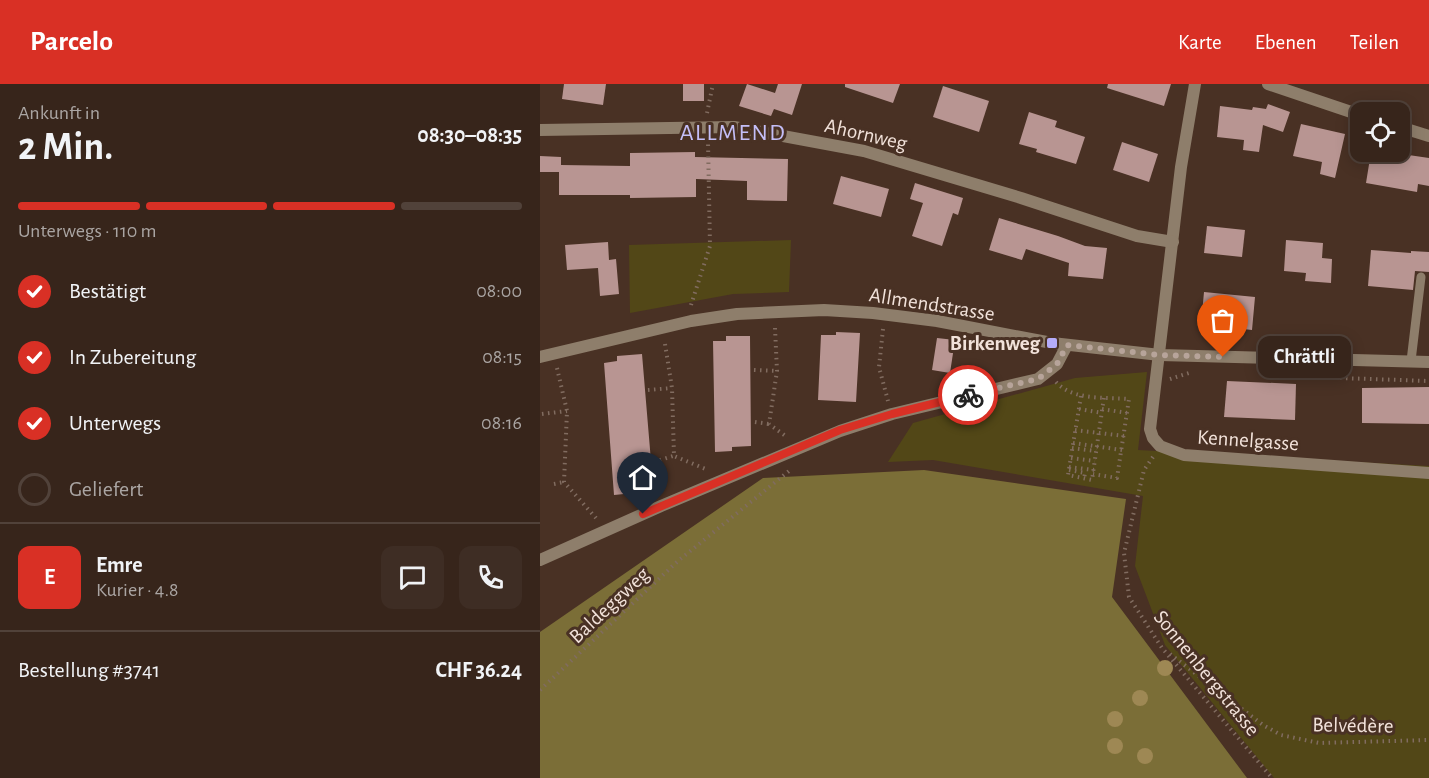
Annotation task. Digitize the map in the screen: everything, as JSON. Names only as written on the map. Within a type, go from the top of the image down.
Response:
[{"type":"street","points":[[1160,446],[1153,438],[1150,429],[1181,167],[1195,84]]},
{"type":"street","points":[[1268,84],[1350,112]]},
{"type":"street","name":"Ahornweg","points":[[540,130],[734,127],[864,151],[1137,236],[1173,242]]},
{"type":"street","points":[[1410,130],[1429,136]]},
{"type":"street","name":"Allmendstrasse","points":[[540,357],[691,321],[737,314],[824,310],[937,321],[1067,345],[1160,355],[1429,362]]},
{"type":"street","points":[[540,560],[840,430],[892,414],[1038,379],[1057,364],[1067,345]]},
{"type":"street","name":"Kennelgasse","points":[[1160,446],[1184,455],[1429,473]]},
{"type":"lane","points":[[1411,361],[1421,277]]},
{"type":"path","points":[[691,321],[690,307],[710,246],[706,128],[713,84]]},
{"type":"path","points":[[763,329],[786,327]]},
{"type":"path","points":[[874,327],[883,330],[879,367],[892,414]]},
{"type":"path","points":[[769,424],[777,371],[775,328]]},
{"type":"path","points":[[658,345],[676,342]]},
{"type":"path","points":[[665,344],[672,388],[674,456]]},
{"type":"path","points":[[548,370],[568,366]]},
{"type":"path","points":[[557,368],[567,411],[564,482],[606,530]]},
{"type":"path","points":[[754,370],[777,371]]},
{"type":"path","points":[[1155,383],[1197,371]]},
{"type":"path","points":[[1048,372],[1059,386],[1081,396],[1129,399],[1117,478],[1069,468]]},
{"type":"path","points":[[1299,376],[1429,381]]},
{"type":"path","points":[[648,390],[672,388]]},
{"type":"path","points":[[1069,468],[1081,396]]},
{"type":"path","points":[[1069,468],[1085,473],[1084,478],[1092,480],[1104,397]]},
{"type":"path","points":[[1078,409],[1127,413]]},
{"type":"path","points":[[542,414],[567,411]]},
{"type":"path","points":[[755,422],[769,424],[802,447]]},
{"type":"path","points":[[1075,430],[1124,436]]},
{"type":"path","points":[[1073,446],[1122,450]]},
{"type":"path","name":"Sonnenbergstrasse","points":[[1160,446],[1144,470],[1124,553],[1129,597],[1162,648],[1272,778]]},
{"type":"path","points":[[654,462],[674,456],[728,478]]},
{"type":"path","points":[[1071,458],[1095,461]]},
{"type":"path","name":"Baldeggweg","points":[[540,690],[678,561],[796,465]]},
{"type":"path","points":[[554,484],[564,482]]},
{"type":"path","name":"Belvédère","points":[[1162,648],[1263,725],[1281,735],[1319,743],[1429,740]]},
{"type":"shaded area","points":[[791,240],[789,292],[733,294],[630,313],[629,245]]},
{"type":"shaded area","points":[[1147,372],[1138,450],[1429,466],[1429,778],[1274,778],[1165,645],[1135,566],[1143,496],[933,460],[888,462],[913,423],[1075,378]]},
{"type":"shaded area","points":[[924,470],[1126,499],[1112,597],[1247,778],[540,778],[540,632],[763,478]]},
{"type":"building","points":[[564,84],[606,84],[603,105],[562,99]]},
{"type":"building","points":[[683,84],[704,84],[704,101],[683,101]]},
{"type":"building","points":[[747,84],[775,93],[778,84],[802,84],[792,115],[774,109],[771,116],[739,106]]},
{"type":"building","points":[[845,84],[900,84],[893,103],[845,87]]},
{"type":"building","points":[[1108,84],[1171,84],[1164,106],[1107,88]]},
{"type":"building","points":[[943,86],[989,101],[979,132],[933,117]]},
{"type":"building","points":[[1268,104],[1290,112],[1283,132],[1263,125],[1259,152],[1243,150],[1244,140],[1217,137],[1220,106],[1252,110],[1253,107],[1266,109]]},
{"type":"building","points":[[1029,112],[1057,121],[1055,127],[1085,137],[1076,164],[1036,152],[1037,149],[1019,144]]},
{"type":"building","points":[[1301,124],[1345,134],[1335,178],[1320,174],[1322,162],[1293,156]]},
{"type":"building","points":[[1122,142],[1158,154],[1149,182],[1113,170]]},
{"type":"building","points":[[695,152],[695,157],[788,159],[787,201],[747,200],[747,181],[696,179],[696,197],[630,198],[630,195],[559,195],[559,172],[540,172],[540,156],[561,157],[561,165],[630,166],[630,153]]},
{"type":"building","points":[[1410,155],[1429,158],[1429,186],[1418,184],[1417,192],[1366,183],[1369,162],[1410,162]]},
{"type":"building","points":[[841,176],[889,189],[881,217],[833,204]]},
{"type":"building","points":[[915,183],[963,198],[958,215],[953,213],[942,246],[912,236],[923,203],[910,199]]},
{"type":"building","points":[[999,218],[1085,246],[1107,248],[1103,279],[1068,276],[1069,263],[1026,249],[1022,260],[989,250]]},
{"type":"building","points":[[1207,226],[1245,230],[1242,257],[1204,253]]},
{"type":"building","points":[[1286,240],[1323,243],[1322,258],[1332,259],[1331,283],[1305,281],[1306,273],[1284,271]]},
{"type":"building","points":[[608,242],[609,260],[616,259],[619,294],[600,296],[598,268],[567,270],[565,245]]},
{"type":"building","points":[[1371,250],[1429,252],[1429,272],[1415,271],[1413,290],[1368,286]]},
{"type":"building","points":[[1204,292],[1255,297],[1252,330],[1201,324]]},
{"type":"building","points":[[836,332],[860,333],[856,402],[818,400],[821,335],[836,335]]},
{"type":"building","points":[[726,336],[750,336],[751,446],[732,447],[732,451],[715,452],[713,341],[726,341]]},
{"type":"building","points":[[937,338],[955,340],[950,373],[932,370]]},
{"type":"building","points":[[642,354],[653,485],[633,486],[634,493],[614,495],[604,363],[617,361],[617,356]]},
{"type":"building","points":[[1227,381],[1296,384],[1295,420],[1224,417]]},
{"type":"building","points":[[1429,387],[1429,424],[1362,423],[1362,388]]},
{"type":"way so far","points":[[968,395],[1038,379],[1057,364],[1067,345],[1160,355],[1223,357]]},
{"type":"place","name":"Birkenweg","points":[[1052,343]]},
{"type":"place","name":"Chrättli","points":[[1223,357]]},
{"type":"district","name":"ALLMEND","points":[[733,132]]},
{"type":"route","points":[[643,514],[840,430],[968,395]]}]
